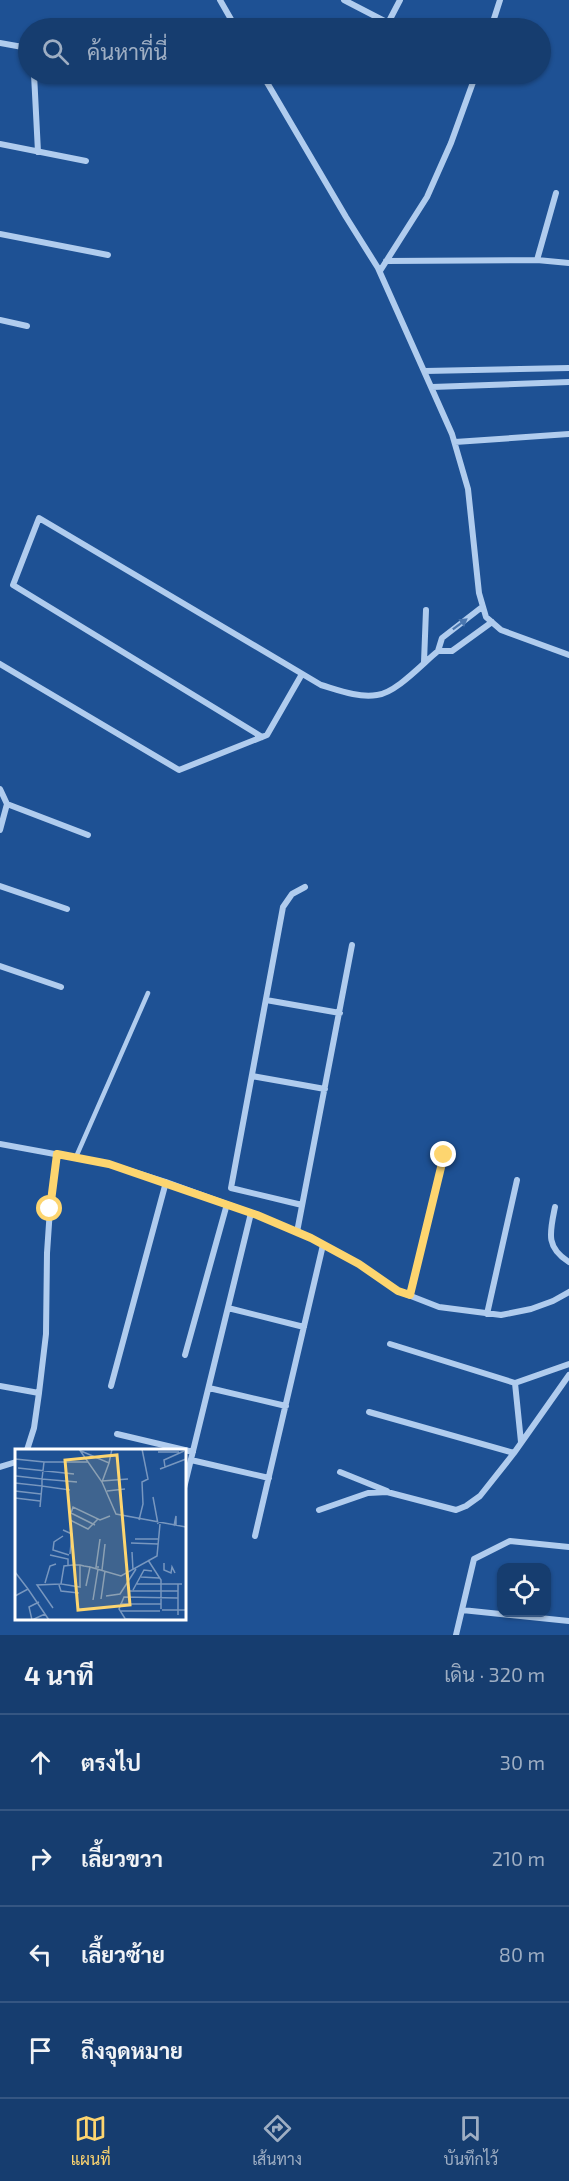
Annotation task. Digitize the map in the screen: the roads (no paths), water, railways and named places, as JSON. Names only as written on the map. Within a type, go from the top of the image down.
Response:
[{"type":"street","points":[[220,0],[230,18]]},
{"type":"street","points":[[344,0],[378,18]]},
{"type":"street","points":[[391,18],[400,0]]},
{"type":"street","points":[[494,18],[500,0]]},
{"type":"street","points":[[0,43],[18,46]]},
{"type":"street","points":[[35,84],[38,152]]},
{"type":"street","points":[[268,84],[380,271],[455,442],[468,489],[482,607],[486,617],[501,630],[569,655]]},
{"type":"street","points":[[380,271],[427,197],[451,143],[472,84]]},
{"type":"street","points":[[0,144],[86,161]]},
{"type":"street","points":[[537,261],[556,193]]},
{"type":"street","points":[[0,234],[108,255]]},
{"type":"street","points":[[386,261],[569,263]]},
{"type":"street","points":[[0,320],[27,326]]},
{"type":"street","points":[[425,371],[569,368]]},
{"type":"street","points":[[432,387],[569,382]]},
{"type":"street","points":[[455,442],[569,434]]},
{"type":"street","points":[[262,737],[13,585],[39,518],[321,685],[356,695],[377,695],[390,691],[438,651],[442,638],[482,607]]},
{"type":"street","points":[[424,662],[426,609]]},
{"type":"street","points":[[438,651],[452,651],[492,622]]},
{"type":"street","points":[[0,664],[179,770],[267,735],[302,674]]},
{"type":"street","points":[[0,789],[7,804],[0,830]]},
{"type":"street","points":[[7,804],[88,835]]},
{"type":"street","points":[[0,886],[67,909]]},
{"type":"street","points":[[302,1205],[231,1188],[283,907],[292,894],[305,887]]},
{"type":"street","points":[[297,1232],[352,945]]},
{"type":"street","points":[[0,966],[61,987]]},
{"type":"street","points":[[266,1000],[340,1013]]},
{"type":"street","points":[[252,1076],[325,1089]]},
{"type":"street","points":[[0,1144],[109,1164],[227,1204],[297,1232],[359,1264],[398,1291],[439,1307],[501,1315],[531,1309],[569,1292]]},
{"type":"street","points":[[27,1449],[34,1428],[46,1334],[49,1220],[57,1154]]},
{"type":"street","points":[[410,1295],[444,1155]]},
{"type":"street","points":[[487,1314],[517,1180]]},
{"type":"street","points":[[111,1386],[166,1182]]},
{"type":"street","points":[[185,1355],[227,1204]]},
{"type":"street","points":[[555,1207],[551,1242],[554,1250],[569,1262]]},
{"type":"street","points":[[186,1480],[251,1213]]},
{"type":"street","points":[[255,1536],[323,1245]]},
{"type":"street","points":[[228,1308],[304,1327]]},
{"type":"street","points":[[390,1344],[515,1383],[569,1364]]},
{"type":"street","points":[[340,1472],[393,1494],[441,1507],[456,1510],[461,1508],[480,1496],[514,1453],[569,1375]]},
{"type":"street","points":[[515,1383],[521,1443]]},
{"type":"street","points":[[0,1386],[39,1393]]},
{"type":"street","points":[[209,1388],[286,1406]]},
{"type":"street","points":[[369,1412],[514,1453]]},
{"type":"street","points":[[117,1434],[180,1449]]},
{"type":"street","points":[[186,1450],[193,1452]]},
{"type":"street","points":[[191,1460],[269,1478]]},
{"type":"street","points":[[0,1467],[15,1462]]},
{"type":"street","points":[[319,1510],[368,1492],[393,1494]]},
{"type":"street","points":[[456,1635],[474,1559],[510,1541],[569,1547]]},
{"type":"street","points":[[462,1610],[569,1621]]},
{"type":"lane","points":[[76,1157],[148,993]]}]
